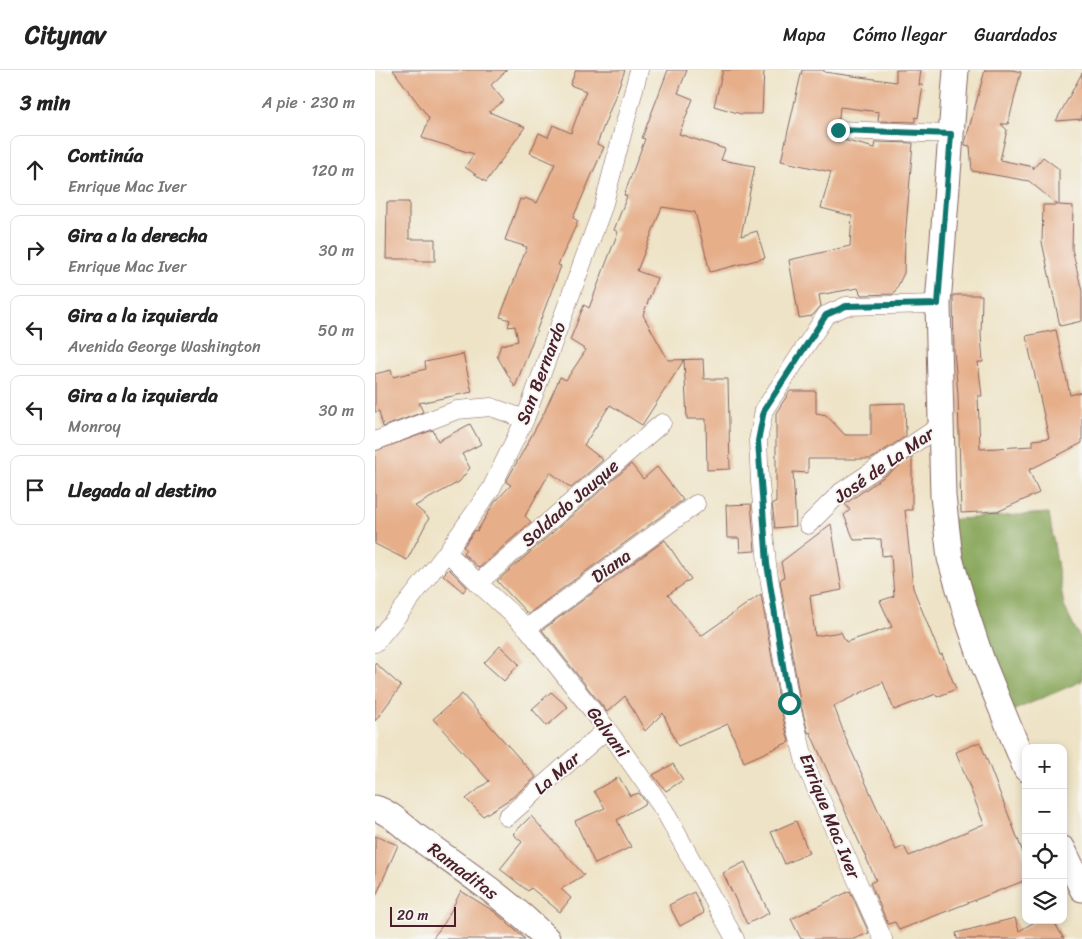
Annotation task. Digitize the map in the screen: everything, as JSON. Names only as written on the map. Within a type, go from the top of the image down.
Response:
[{"type":"main road","points":[[956,70],[938,304],[943,496],[951,558],[982,661],[1022,759]]},
{"type":"main road","name":"Ramaditas","points":[[376,807],[453,862],[508,905],[547,939]]},
{"type":"main road","points":[[1067,857],[1082,889]]},
{"type":"street","name":"San Bernardo","points":[[375,643],[447,552],[491,489],[525,419],[603,207],[639,70]]},
{"type":"street","points":[[838,130],[951,134]]},
{"type":"street","name":"Enrique Mac Iver","points":[[883,939],[806,766],[789,703],[767,564],[758,441],[764,410],[826,315],[846,306],[938,304]]},
{"type":"street","points":[[375,441],[457,410],[491,407],[525,419]]},
{"type":"street","name":"Soldado Jauque","points":[[478,583],[662,423]]},
{"type":"street","name":"José de La Mar","points":[[808,525],[841,492],[940,426]]},
{"type":"street","name":"Diana","points":[[527,628],[696,504]]},
{"type":"street","name":"Galvani","points":[[447,552],[527,628],[607,729],[664,810],[735,939]]},
{"type":"street","name":"La Mar","points":[[507,817],[607,729]]},
{"type":"green space","points":[[1049,513],[1064,606],[1082,642],[1082,681],[1003,715],[943,520]]},
{"type":"building","points":[[393,70],[507,70],[491,85],[504,101],[489,112],[525,127],[486,182],[465,167],[474,154],[422,138],[429,118]]},
{"type":"building","points":[[576,70],[625,70],[597,144],[604,147],[573,218],[578,221],[558,265],[561,266],[515,387],[497,356],[501,345],[518,341],[515,326],[508,327],[510,320],[500,317],[527,247],[505,240],[520,199],[523,200],[525,198],[537,203],[555,164],[530,153],[539,133],[548,137],[553,125],[571,133],[586,91],[570,85]]},
{"type":"building","points":[[668,70],[687,70],[678,93],[693,99],[679,134],[725,149],[721,160],[755,166],[741,236],[757,231],[765,258],[710,272],[695,212],[662,207],[637,271],[657,278],[643,315],[668,360],[703,359],[704,379],[728,379],[730,469],[707,470],[706,419],[687,419],[684,360],[642,425],[610,405],[584,445],[603,460],[571,488],[550,472],[525,516],[531,522],[479,568],[463,553],[466,549],[463,547],[475,530],[477,531],[495,502],[511,485],[506,482],[544,413],[560,377],[566,380],[586,350],[570,340],[584,305],[589,308],[618,232],[614,230],[627,196],[624,195],[645,139],[642,138]]},
{"type":"building","points":[[723,70],[764,70],[762,114],[741,114],[714,106]]},
{"type":"building","points":[[802,70],[824,70],[824,72],[896,82],[896,70],[921,70],[919,85],[923,85],[918,118],[915,117],[915,122],[878,121],[879,112],[840,107],[839,119],[833,121],[827,129],[828,135],[833,139],[875,148],[876,142],[913,143],[904,273],[894,294],[861,295],[858,288],[819,295],[821,306],[812,316],[799,318],[789,260],[850,246],[852,216],[821,208],[831,172],[781,161]]},
{"type":"building","points":[[985,70],[1021,72],[1008,124],[1001,124],[1007,130],[1000,160],[1034,167],[1033,169],[1043,157],[1059,169],[1059,205],[1073,206],[1072,249],[1082,291],[1082,321],[1060,326],[1042,242],[1043,205],[1058,205],[1029,181],[972,171],[970,146],[965,145],[965,143]]},
{"type":"building","points":[[1082,73],[1082,119],[1056,121]]},
{"type":"building","points":[[387,202],[409,202],[409,239],[435,239],[435,261],[386,259]]},
{"type":"building","points":[[953,295],[982,295],[981,335],[983,362],[978,362],[982,396],[978,396],[980,449],[1033,446],[1033,440],[1049,438],[1026,336],[1056,330],[1070,395],[1082,392],[1082,443],[1029,470],[1039,493],[999,511],[961,513]]},
{"type":"building","points":[[463,354],[472,392],[419,403],[423,412],[383,427],[379,411],[375,412],[375,374],[391,370],[393,377],[426,369],[425,362]]},
{"type":"building","points":[[790,391],[816,391],[816,413],[826,415],[845,435],[871,435],[871,404],[905,403],[906,436],[871,459],[808,459],[808,473],[793,472],[796,526],[775,528],[772,503],[776,503],[776,413]]},
{"type":"building","points":[[470,424],[481,444],[462,454],[470,468],[459,482],[415,506],[429,518],[407,560],[375,544],[375,451],[433,430],[438,441]]},
{"type":"building","points":[[912,457],[912,510],[905,510],[913,588],[956,689],[937,697],[936,694],[894,710],[883,682],[834,706],[846,739],[896,850],[904,846],[909,856],[984,824],[956,752],[980,742],[1022,850],[1022,882],[899,930],[895,922],[888,924],[870,883],[876,880],[810,732],[808,733],[800,701],[780,580],[784,577],[781,562],[831,524],[842,590],[810,596],[815,636],[841,632],[846,642],[892,627],[880,601],[894,596],[891,555],[882,556],[881,539],[854,540],[844,515],[850,510],[845,504]]},
{"type":"building","points":[[631,464],[643,479],[657,467],[683,500],[528,614],[497,581]]},
{"type":"building","points":[[751,504],[755,551],[740,552],[739,538],[727,538],[726,505]]},
{"type":"building","points":[[665,540],[691,579],[668,595],[701,636],[761,594],[780,705],[789,742],[744,762],[728,724],[678,746],[663,713],[645,731],[625,696],[607,712],[542,630]]},
{"type":"building","points":[[449,569],[467,587],[463,592],[443,575]]},
{"type":"building","points":[[500,646],[519,664],[504,681],[484,663]]},
{"type":"building","points":[[375,663],[401,686],[375,721]]},
{"type":"building","points":[[551,692],[568,707],[547,726],[532,709]]},
{"type":"building","points":[[462,694],[536,777],[513,797],[483,816],[466,799],[489,781],[433,719]]},
{"type":"building","points":[[673,764],[683,780],[666,791],[653,775]]},
{"type":"building","points":[[619,777],[630,796],[639,793],[646,803],[617,820],[631,847],[595,864],[575,821],[605,808],[594,791]]},
{"type":"building","points":[[531,816],[584,875],[561,889],[571,898],[560,912],[531,888],[528,891],[500,869],[522,842],[513,834]]},
{"type":"building","points":[[796,821],[809,853],[785,864],[771,832]]},
{"type":"building","points":[[375,836],[398,845],[375,898]]},
{"type":"building","points":[[745,862],[769,913],[747,924],[723,873]]},
{"type":"building","points":[[461,891],[495,912],[525,939],[432,939],[445,922]]},
{"type":"building","points":[[850,891],[869,933],[854,939],[801,939],[791,919]]},
{"type":"building","points":[[694,892],[704,913],[680,926],[669,905]]},
{"type":"building","points":[[1015,918],[1019,931],[1031,924],[1055,924],[1064,939],[957,939],[956,933]]},
{"type":"route","points":[[789,703],[767,564],[760,482],[758,441],[764,410],[826,315],[846,306],[938,304],[951,134],[838,130]]}]
